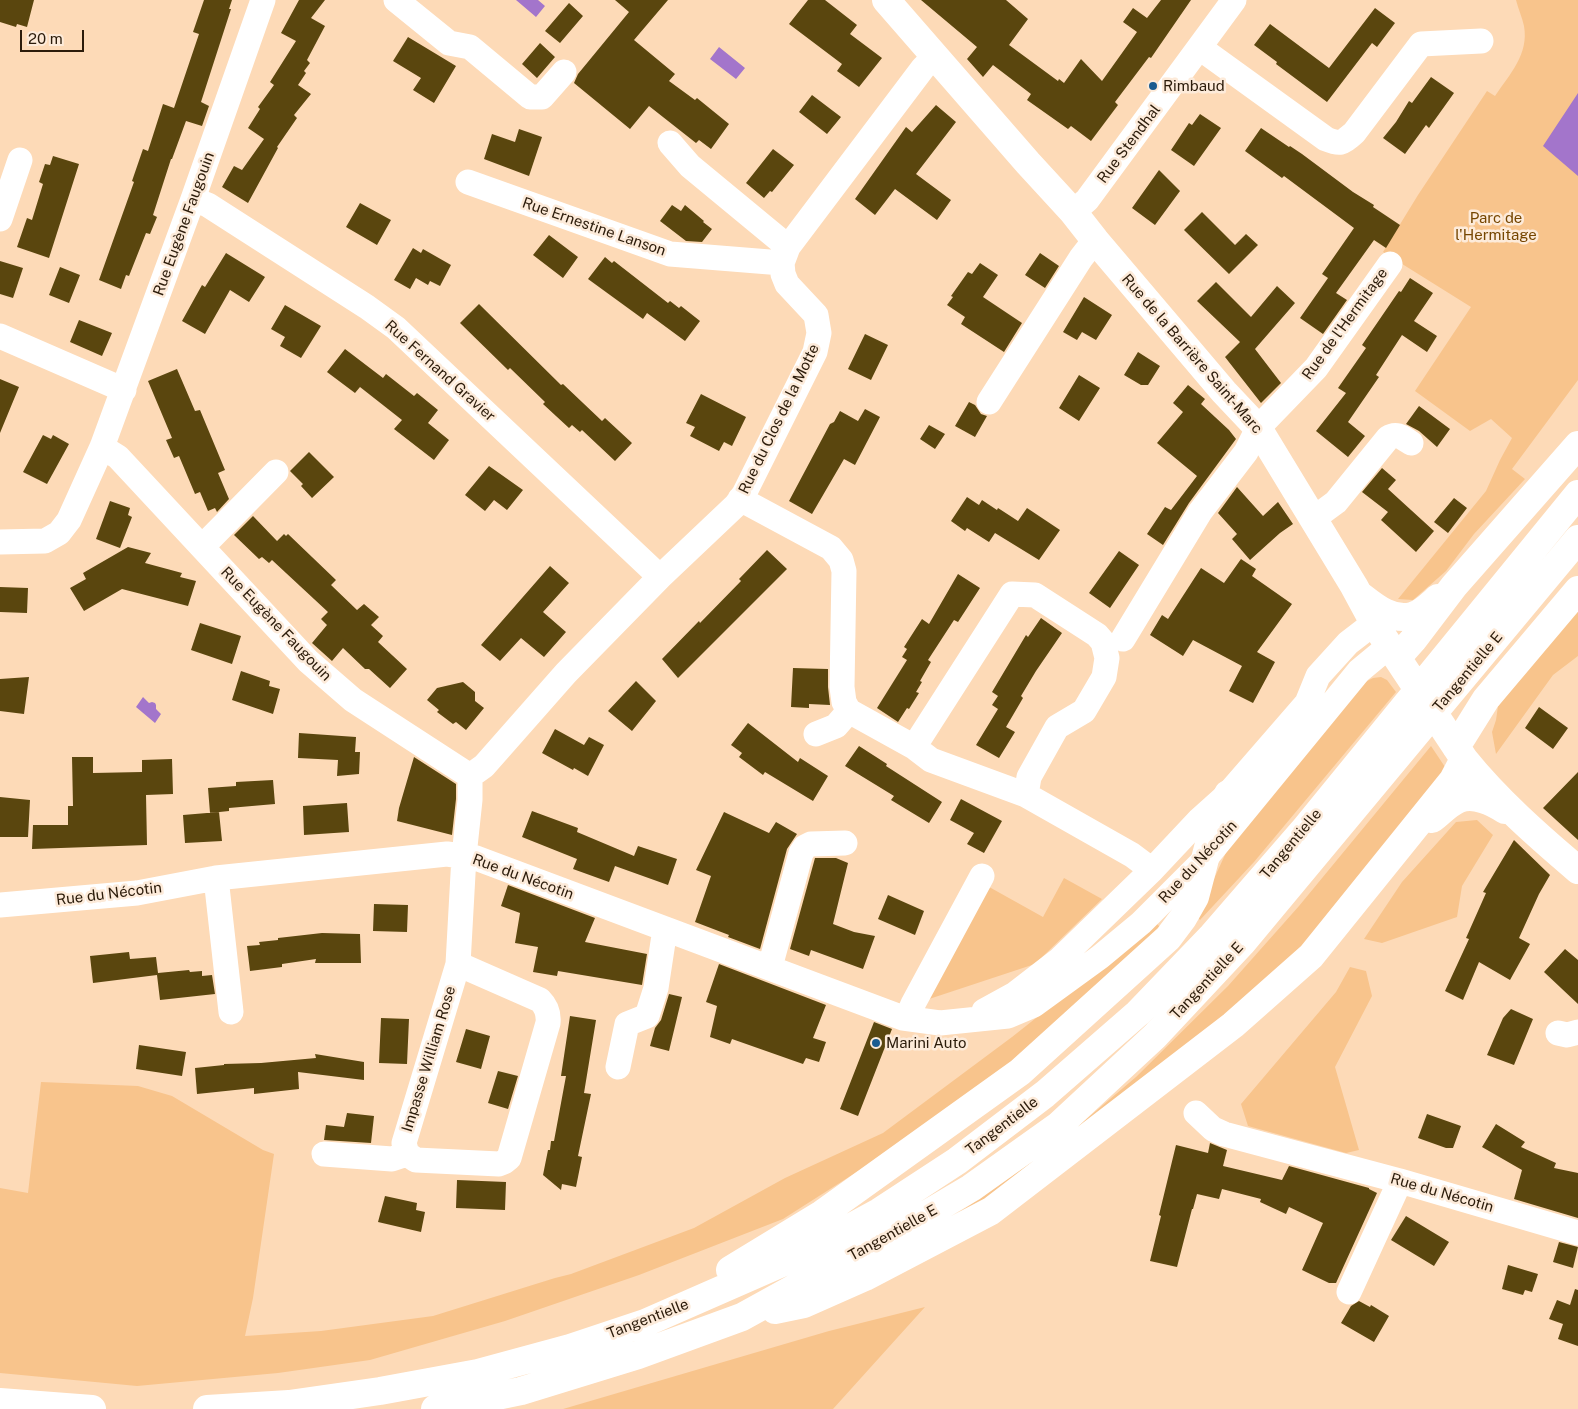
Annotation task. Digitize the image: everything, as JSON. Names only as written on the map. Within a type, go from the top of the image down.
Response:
[{"type":"main road","name":"Rue de la Barrière Saint-Marc","points":[[886,0],[1073,212],[1224,392],[1258,428],[1374,624],[1456,748],[1481,780],[1522,821],[1578,870]]},
{"type":"main road","points":[[1396,658],[1413,640],[1454,586],[1578,445]]},
{"type":"main road","name":"Tangentielle","points":[[207,1409],[289,1404],[380,1392],[478,1373],[570,1348],[645,1323],[798,1256],[879,1212],[956,1161],[1046,1094],[1138,1013],[1212,936],[1303,832],[1578,494]]},
{"type":"main road","name":"Tangentielle E","points":[[742,1317],[905,1227],[971,1188],[1058,1126],[1155,1036],[1242,943],[1578,539]]},
{"type":"main road","points":[[1357,594],[1382,612],[1394,616],[1412,616],[1454,586]]},
{"type":"main road","points":[[742,1317],[804,1304],[864,1277],[991,1211],[1233,1025],[1292,974],[1311,956],[1453,780],[1456,748],[1486,699],[1578,590]]},
{"type":"main road","points":[[645,1323],[822,1214],[1020,1072],[1168,938],[1183,918],[1195,897],[1215,821],[1228,794]]},
{"type":"main road","points":[[1407,838],[1456,800],[1462,798],[1480,798],[1522,821]]},
{"type":"main road","name":"Tangentielle","points":[[435,1409],[521,1391],[638,1355],[742,1317]]},
{"type":"main road","points":[[0,1402],[92,1409]]},
{"type":"street","name":"Rue Eugène Faugouin","points":[[0,542],[45,542],[59,533],[69,520],[92,472],[124,390],[262,0]]},
{"type":"street","points":[[396,0],[449,44],[470,47],[530,97],[542,97],[564,72]]},
{"type":"street","name":"Rue Stendhal","points":[[1073,212],[1088,200],[1234,0]]},
{"type":"street","points":[[1200,48],[1326,139],[1336,143],[1344,142],[1354,133],[1421,44],[1480,41]]},
{"type":"street","points":[[670,143],[690,166],[785,255],[922,68],[935,56]]},
{"type":"street","points":[[0,219],[20,160]]},
{"type":"street","name":"Rue Ernestine Lanson","points":[[468,182],[670,254],[785,255]]},
{"type":"street","name":"Rue Fernand Gravier","points":[[193,199],[208,205],[367,307],[396,328],[660,577]]},
{"type":"street","points":[[989,402],[1081,258],[1095,240]]},
{"type":"street","name":"Rue du Clos de la Motte","points":[[470,776],[484,766],[566,673],[740,499],[815,352],[819,334],[816,314],[787,284],[783,274],[785,255]]},
{"type":"street","name":"Rue de l'Hermitage","points":[[1123,639],[1200,512],[1246,452],[1258,428],[1316,368],[1390,264]]},
{"type":"street","points":[[0,336],[124,390]]},
{"type":"street","points":[[1313,519],[1336,502],[1388,438],[1401,436],[1411,443]]},
{"type":"street","name":"Rue Eugène Faugouin","points":[[102,447],[118,457],[308,661],[353,700],[470,776]]},
{"type":"street","points":[[202,547],[276,472]]},
{"type":"street","points":[[740,499],[831,548],[841,560],[844,571],[842,687],[844,702],[850,711],[914,747],[930,760],[1026,795],[1132,856],[1152,870],[1151,913]]},
{"type":"street","points":[[914,747],[1012,594],[1035,595],[1097,635],[1102,642],[1107,658],[1104,677],[1084,711],[1057,727],[1029,777],[1026,795]]},
{"type":"street","name":"Rue du Nécotin","points":[[966,1021],[1015,994],[1059,960],[1152,870],[1199,820],[1228,794],[1307,703],[1318,676],[1348,643],[1374,624]]},
{"type":"street","name":"Rue du Nécotin","points":[[0,905],[137,893],[216,878],[447,854],[476,858],[903,1018],[940,1023],[1008,1016],[1034,1005],[1100,957],[1141,924],[1206,859],[1359,671],[1396,658]]},
{"type":"street","points":[[816,734],[836,726],[850,711]]},
{"type":"street","points":[[464,856],[470,800],[470,776]]},
{"type":"street","points":[[770,967],[801,853],[811,844],[845,843]]},
{"type":"street","name":"Impasse William Rose","points":[[458,964],[540,1000],[549,1016],[509,1158],[499,1164],[416,1160],[407,1154],[404,1143],[458,964],[464,856]]},
{"type":"street","points":[[907,1018],[912,1004],[982,876]]},
{"type":"street","points":[[216,878],[231,1012]]},
{"type":"street","points":[[618,1067],[627,1024],[648,1016],[656,988],[665,929]]},
{"type":"street","name":"Rue du Nécotin","points":[[1196,1113],[1214,1129],[1224,1134],[1400,1181],[1578,1233]]},
{"type":"street","name":"Impasse William Rose","points":[[324,1154],[392,1159],[407,1154]]},
{"type":"street","points":[[1348,1292],[1400,1181]]},
{"type":"green space","name":"Parc de l'Hermitage","points":[[1516,0],[1578,0],[1578,380],[1512,469],[1525,479],[1474,534],[1446,571],[1413,600],[1398,599],[1486,491],[1512,438],[1491,419],[1470,431],[1415,391],[1471,307],[1383,252],[1418,195],[1487,91],[1495,96],[1517,63],[1524,46],[1525,36]]},
{"type":"green space","points":[[1578,605],[1578,656],[1553,675],[1496,754],[1492,732],[1498,706]]},
{"type":"green space","points":[[1381,677],[1387,680],[1396,692],[1254,862],[1200,920],[1197,916],[1229,846],[1365,682]]},
{"type":"green space","points":[[1431,746],[1445,767],[1438,784],[1297,959],[972,1211],[910,1244],[970,1205],[1057,1144],[1136,1077],[1228,986],[1299,906]]},
{"type":"green space","points":[[1477,820],[1493,835],[1462,886],[1457,917],[1382,943],[1364,939],[1402,882],[1456,822]]},
{"type":"green space","points":[[1064,878],[1102,899],[1035,964],[917,1003],[982,883],[1043,917]]},
{"type":"green space","points":[[1156,923],[1160,927],[1038,1044],[874,1161],[783,1219],[639,1275],[505,1321],[370,1360],[278,1373],[137,1386],[0,1373],[0,1188],[28,1193],[41,1082],[138,1086],[172,1096],[263,1150],[274,1154],[253,1298],[245,1336],[321,1331],[433,1316],[571,1274],[694,1228],[785,1178],[883,1133],[1012,1037]]},
{"type":"green space","points":[[1350,967],[1366,971],[1372,996],[1335,1067],[1359,1150],[1346,1153],[1248,1126],[1241,1104],[1336,992]]},
{"type":"green space","points":[[925,1307],[833,1409],[563,1409],[829,1331]]},
{"type":"shaded area","points":[[516,0],[538,0],[545,6],[536,17]]},
{"type":"shaded area","points":[[719,47],[745,68],[736,79],[710,59]]},
{"type":"shaded area","points":[[1578,93],[1578,176],[1543,146]]},
{"type":"shaded area","points":[[143,697],[149,703],[155,703],[156,709],[161,714],[155,723],[136,707]]},
{"type":"building","points":[[0,0],[34,0],[27,27],[17,24],[16,27],[0,22]]},
{"type":"building","points":[[204,0],[232,0],[229,9],[231,9],[201,102],[209,106],[202,126],[186,121],[171,159],[153,215],[157,217],[150,234],[146,233],[129,276],[126,275],[121,289],[99,280],[134,182],[132,181],[143,149],[148,151],[163,104],[174,108],[199,34],[193,32]]},
{"type":"building","points":[[299,0],[325,0],[311,18],[325,26],[307,60],[310,63],[304,71],[306,73],[298,85],[311,94],[294,115],[297,118],[277,147],[248,203],[222,187],[234,166],[242,170],[264,139],[248,128],[260,109],[258,107],[274,85],[270,82],[296,41],[281,33]]},
{"type":"building","points":[[615,0],[668,0],[634,40],[675,74],[669,81],[695,100],[697,98],[729,124],[711,149],[699,140],[696,143],[649,106],[630,129],[574,83],[578,74],[629,12]]},
{"type":"building","points":[[808,0],[825,0],[857,25],[850,34],[882,58],[859,87],[837,71],[842,64],[789,24]]},
{"type":"building","points":[[921,0],[1006,0],[1028,19],[1009,45],[1058,81],[1059,79],[1064,83],[1081,59],[1102,81],[1137,32],[1123,22],[1133,8],[1147,18],[1161,0],[1191,0],[1151,58],[1149,57],[1115,102],[1118,105],[1091,141],[1071,126],[1068,129],[1027,100],[1031,94],[993,65],[983,77],[967,59],[977,47]]},
{"type":"building","points":[[569,3],[583,16],[560,43],[545,31]]},
{"type":"building","points":[[1375,8],[1395,23],[1377,47],[1372,43],[1327,102],[1254,45],[1270,24],[1329,68]]},
{"type":"building","points":[[408,37],[456,66],[434,103],[413,90],[421,78],[393,61]]},
{"type":"building","points":[[540,43],[555,57],[537,78],[522,64]]},
{"type":"building","points":[[1431,77],[1454,93],[1429,128],[1426,125],[1405,154],[1383,138],[1409,101],[1412,103]]},
{"type":"building","points":[[812,95],[841,117],[827,134],[799,112]]},
{"type":"building","points":[[936,105],[956,122],[916,174],[951,200],[937,220],[895,189],[875,215],[855,199],[906,127],[912,132]]},
{"type":"building","points":[[1200,114],[1221,128],[1194,166],[1171,150],[1189,123],[1192,125]]},
{"type":"building","points":[[1261,128],[1302,154],[1400,225],[1386,248],[1374,240],[1336,293],[1347,300],[1323,334],[1300,318],[1328,278],[1322,274],[1354,228],[1284,176],[1282,178],[1245,151]]},
{"type":"building","points":[[519,129],[542,137],[529,176],[484,159],[492,134],[515,142]]},
{"type":"building","points":[[773,149],[794,165],[772,192],[770,191],[764,198],[746,183]]},
{"type":"building","points":[[53,156],[79,164],[49,258],[17,247],[27,218],[32,220],[43,184],[39,182],[45,164],[50,165]]},
{"type":"building","points":[[1159,170],[1180,191],[1155,225],[1132,208]]},
{"type":"building","points":[[360,203],[391,220],[377,245],[346,227]]},
{"type":"building","points":[[672,205],[681,211],[685,205],[712,229],[702,242],[686,241],[660,221]]},
{"type":"building","points":[[1202,212],[1235,245],[1246,234],[1258,245],[1229,274],[1184,230]]},
{"type":"building","points":[[549,235],[578,257],[563,278],[533,255]]},
{"type":"building","points":[[413,248],[421,253],[423,249],[451,265],[440,286],[430,281],[428,285],[416,278],[410,289],[394,280]]},
{"type":"building","points":[[226,253],[265,277],[249,302],[230,290],[205,334],[182,321],[202,285],[205,287]]},
{"type":"building","points":[[1040,253],[1059,266],[1045,288],[1025,275]]},
{"type":"building","points":[[605,257],[612,263],[614,261],[668,303],[670,301],[679,308],[681,306],[700,321],[685,341],[647,313],[643,319],[588,279]]},
{"type":"building","points":[[0,261],[23,268],[13,298],[0,294]]},
{"type":"building","points":[[980,263],[998,275],[983,297],[1022,323],[1004,352],[961,324],[965,317],[947,305],[968,272],[972,274]]},
{"type":"building","points":[[60,267],[80,275],[69,303],[49,295]]},
{"type":"building","points":[[1410,278],[1433,293],[1414,321],[1437,336],[1427,352],[1402,335],[1376,375],[1379,377],[1348,422],[1365,436],[1348,457],[1316,431],[1346,393],[1338,388],[1366,348],[1362,345]]},
{"type":"building","points":[[1216,282],[1251,317],[1277,286],[1295,303],[1255,349],[1281,383],[1261,403],[1225,357],[1240,342],[1197,301]]},
{"type":"building","points":[[1084,297],[1112,315],[1096,340],[1082,332],[1077,340],[1063,332]]},
{"type":"building","points":[[479,304],[561,385],[563,384],[602,421],[605,418],[632,443],[615,461],[582,430],[580,432],[572,425],[569,428],[543,404],[545,402],[510,368],[508,370],[460,323]]},
{"type":"building","points":[[285,305],[321,326],[301,358],[280,346],[285,337],[271,329]]},
{"type":"building","points":[[79,320],[112,333],[102,356],[70,342]]},
{"type":"building","points":[[865,334],[888,345],[871,380],[848,369]]},
{"type":"building","points":[[345,349],[383,378],[386,374],[414,396],[417,393],[438,410],[428,423],[449,440],[434,460],[394,429],[402,420],[360,387],[355,393],[327,372]]},
{"type":"building","points":[[1138,352],[1160,366],[1148,385],[1141,385],[1124,375]]},
{"type":"building","points":[[177,369],[195,411],[200,410],[225,470],[218,473],[229,499],[217,512],[215,508],[208,511],[200,492],[195,494],[179,456],[174,458],[166,440],[172,438],[148,381]]},
{"type":"building","points":[[1079,375],[1100,388],[1079,421],[1059,408]]},
{"type":"building","points":[[0,379],[19,387],[0,433]]},
{"type":"building","points":[[1188,385],[1205,399],[1201,404],[1236,439],[1189,503],[1163,545],[1147,534],[1165,507],[1171,510],[1197,476],[1157,443],[1183,412],[1173,403]]},
{"type":"building","points":[[701,394],[746,417],[732,446],[724,442],[719,451],[690,436],[695,427],[686,423]]},
{"type":"building","points":[[969,402],[975,405],[981,414],[987,416],[975,437],[955,426]]},
{"type":"building","points":[[1419,406],[1450,429],[1437,447],[1419,431],[1406,424]]},
{"type":"building","points":[[865,409],[880,417],[855,465],[844,459],[812,514],[789,501],[830,424],[834,422],[840,411],[858,421]]},
{"type":"building","points":[[929,425],[945,434],[935,449],[920,439]]},
{"type":"building","points":[[43,435],[51,439],[53,435],[69,444],[47,484],[23,472]]},
{"type":"building","points":[[309,452],[334,477],[312,498],[301,486],[303,484],[290,471]]},
{"type":"building","points":[[489,466],[523,490],[507,510],[494,500],[485,511],[465,495]]},
{"type":"building","points":[[1382,468],[1396,480],[1388,489],[1434,531],[1416,552],[1381,520],[1388,512],[1362,492]]},
{"type":"building","points":[[1237,487],[1263,516],[1278,502],[1293,524],[1250,560],[1232,539],[1237,534],[1218,513]]},
{"type":"building","points":[[967,497],[979,505],[982,500],[1018,521],[1027,508],[1060,530],[1039,560],[995,533],[989,542],[967,528],[965,531],[951,521]]},
{"type":"building","points":[[1454,498],[1467,508],[1448,533],[1434,522]]},
{"type":"building","points":[[110,501],[130,508],[128,515],[132,517],[120,548],[96,539]]},
{"type":"building","points":[[253,516],[277,541],[284,534],[286,536],[288,534],[336,580],[331,585],[357,610],[364,604],[379,617],[371,625],[383,636],[378,642],[407,669],[390,688],[369,669],[365,669],[343,648],[332,661],[312,643],[327,625],[321,619],[328,612],[272,560],[269,563],[262,557],[259,559],[234,535]]},
{"type":"building","points":[[128,547],[151,553],[145,563],[182,573],[180,577],[196,581],[188,606],[122,589],[84,611],[70,588],[86,579],[83,573]]},
{"type":"building","points":[[767,550],[787,569],[678,678],[662,659],[741,581],[739,579]]},
{"type":"building","points":[[1119,551],[1139,565],[1110,608],[1089,593]]},
{"type":"building","points":[[1241,559],[1256,569],[1252,576],[1292,604],[1257,652],[1275,662],[1253,703],[1229,691],[1242,666],[1193,640],[1183,656],[1150,635],[1162,615],[1168,619],[1201,568],[1224,583]]},
{"type":"building","points":[[550,566],[569,583],[543,612],[566,632],[544,657],[521,638],[500,661],[481,645]]},
{"type":"building","points":[[958,574],[980,588],[958,622],[954,620],[928,660],[931,662],[920,681],[922,682],[916,692],[919,693],[898,722],[877,708],[907,660],[902,657],[907,649],[904,647],[922,619],[929,624]]},
{"type":"building","points":[[0,587],[28,588],[27,613],[0,612]]},
{"type":"building","points":[[1041,618],[1062,633],[1021,696],[1023,698],[1006,727],[1015,732],[999,758],[976,745],[998,709],[992,705],[998,696],[992,692],[1026,635],[1028,637]]},
{"type":"building","points":[[200,623],[241,636],[232,664],[191,650]]},
{"type":"building","points":[[793,668],[828,669],[830,705],[809,704],[809,708],[791,707]]},
{"type":"building","points":[[241,671],[270,681],[269,686],[280,689],[273,714],[232,700]]},
{"type":"building","points":[[29,677],[24,714],[0,711],[0,679]]},
{"type":"building","points":[[636,681],[656,701],[632,731],[608,711]]},
{"type":"building","points":[[463,682],[475,692],[475,701],[484,708],[466,730],[456,722],[453,724],[437,712],[439,710],[427,700],[437,688]]},
{"type":"building","points":[[1539,707],[1568,728],[1553,749],[1525,728]]},
{"type":"building","points":[[748,723],[798,762],[800,758],[828,776],[813,801],[765,772],[763,775],[739,757],[742,753],[731,745]]},
{"type":"building","points":[[555,729],[584,745],[589,737],[604,745],[588,776],[542,753]]},
{"type":"building","points":[[299,733],[356,737],[355,752],[360,752],[359,774],[337,776],[338,760],[298,758]]},
{"type":"building","points":[[859,746],[942,802],[929,823],[891,800],[894,796],[845,766]]},
{"type":"building","points":[[72,757],[93,757],[93,773],[142,772],[142,760],[172,759],[173,794],[146,795],[147,845],[32,849],[33,825],[68,825],[68,806],[73,806]]},
{"type":"building","points":[[414,757],[456,784],[452,835],[397,821]]},
{"type":"building","points":[[1578,772],[1578,840],[1543,808]]},
{"type":"building","points":[[273,780],[275,804],[229,808],[229,811],[210,813],[208,788],[236,786],[236,782]]},
{"type":"building","points":[[0,797],[30,800],[28,837],[0,837]]},
{"type":"building","points":[[961,799],[1002,821],[984,853],[967,844],[974,833],[950,820]]},
{"type":"building","points":[[347,803],[349,832],[304,835],[303,806]]},
{"type":"building","points":[[532,811],[578,828],[577,832],[634,856],[638,846],[677,859],[668,885],[615,866],[609,882],[573,869],[577,859],[522,837]]},
{"type":"building","points":[[219,812],[222,841],[185,843],[183,815]]},
{"type":"building","points":[[724,812],[769,833],[776,822],[797,834],[787,849],[760,949],[695,922],[711,876],[696,870]]},
{"type":"building","points":[[1514,840],[1550,875],[1519,938],[1530,944],[1510,980],[1479,962],[1463,1000],[1445,991],[1469,939],[1466,938],[1486,893],[1483,892]]},
{"type":"building","points":[[815,858],[836,858],[848,863],[833,924],[854,932],[875,936],[863,969],[811,950],[809,956],[790,949]]},
{"type":"building","points":[[508,885],[595,918],[585,942],[647,954],[642,985],[558,971],[557,976],[533,972],[538,947],[515,943],[520,913],[501,906]]},
{"type":"building","points":[[888,895],[924,911],[915,935],[878,919]]},
{"type":"building","points":[[374,904],[408,905],[407,932],[373,931]]},
{"type":"building","points":[[322,933],[360,934],[361,963],[315,963],[316,959],[282,964],[282,967],[250,971],[247,946],[260,945],[259,942],[278,940],[278,938]]},
{"type":"building","points":[[1565,949],[1578,960],[1578,1004],[1544,972]]},
{"type":"building","points":[[129,952],[130,959],[156,957],[158,973],[189,970],[190,972],[202,971],[202,976],[212,975],[215,994],[160,1000],[157,975],[93,983],[90,956]]},
{"type":"building","points":[[719,964],[826,1005],[813,1038],[826,1042],[819,1062],[806,1058],[803,1064],[732,1039],[730,1044],[710,1037],[717,1006],[706,1002]]},
{"type":"building","points":[[669,994],[682,997],[669,1051],[650,1046]]},
{"type":"building","points":[[1511,1009],[1533,1019],[1514,1065],[1487,1055],[1503,1018]]},
{"type":"building","points":[[570,1016],[596,1020],[584,1093],[591,1094],[578,1156],[582,1157],[576,1187],[562,1184],[561,1190],[543,1175],[548,1150],[550,1150],[551,1141],[554,1141],[566,1076],[561,1076]]},
{"type":"building","points":[[381,1018],[409,1019],[407,1064],[379,1063]]},
{"type":"building","points":[[874,1022],[892,1029],[858,1116],[840,1109]]},
{"type":"building","points":[[466,1029],[490,1036],[481,1069],[456,1062]]},
{"type":"building","points":[[139,1045],[186,1052],[182,1076],[136,1069]]},
{"type":"building","points":[[315,1054],[364,1062],[364,1080],[298,1072],[299,1089],[254,1094],[254,1088],[197,1094],[195,1068],[224,1064],[316,1058]]},
{"type":"building","points":[[498,1071],[518,1076],[508,1109],[488,1103]]},
{"type":"building","points":[[347,1113],[374,1116],[371,1143],[324,1140],[326,1125],[344,1127]]},
{"type":"building","points":[[1427,1114],[1461,1126],[1453,1148],[1446,1148],[1418,1138]]},
{"type":"building","points":[[1496,1124],[1525,1142],[1521,1147],[1556,1163],[1554,1168],[1578,1173],[1578,1218],[1514,1199],[1522,1170],[1482,1147]]},
{"type":"building","points":[[1210,1143],[1227,1150],[1223,1166],[1282,1180],[1289,1166],[1369,1188],[1377,1193],[1336,1283],[1329,1283],[1302,1270],[1323,1223],[1289,1207],[1286,1214],[1260,1202],[1261,1199],[1222,1189],[1219,1199],[1197,1194],[1177,1267],[1150,1261],[1176,1145],[1208,1153]]},
{"type":"building","points":[[457,1180],[506,1182],[505,1210],[456,1208]]},
{"type":"building","points":[[385,1196],[417,1203],[416,1210],[425,1212],[421,1232],[378,1222]]},
{"type":"building","points":[[1406,1216],[1449,1242],[1434,1266],[1391,1240]]},
{"type":"building","points":[[1559,1242],[1578,1247],[1573,1268],[1553,1262]]},
{"type":"building","points":[[1508,1265],[1538,1274],[1532,1292],[1525,1290],[1523,1295],[1502,1289]]},
{"type":"building","points":[[1575,1289],[1578,1290],[1578,1346],[1558,1339],[1563,1324],[1549,1319],[1557,1300],[1570,1305]]},
{"type":"building","points":[[1359,1301],[1370,1307],[1371,1305],[1389,1316],[1374,1342],[1341,1323],[1351,1306]]},
{"type":"place","name":"Rimbaud","points":[[1153,86]]},
{"type":"place","name":"Marini Auto","points":[[876,1043]]}]
